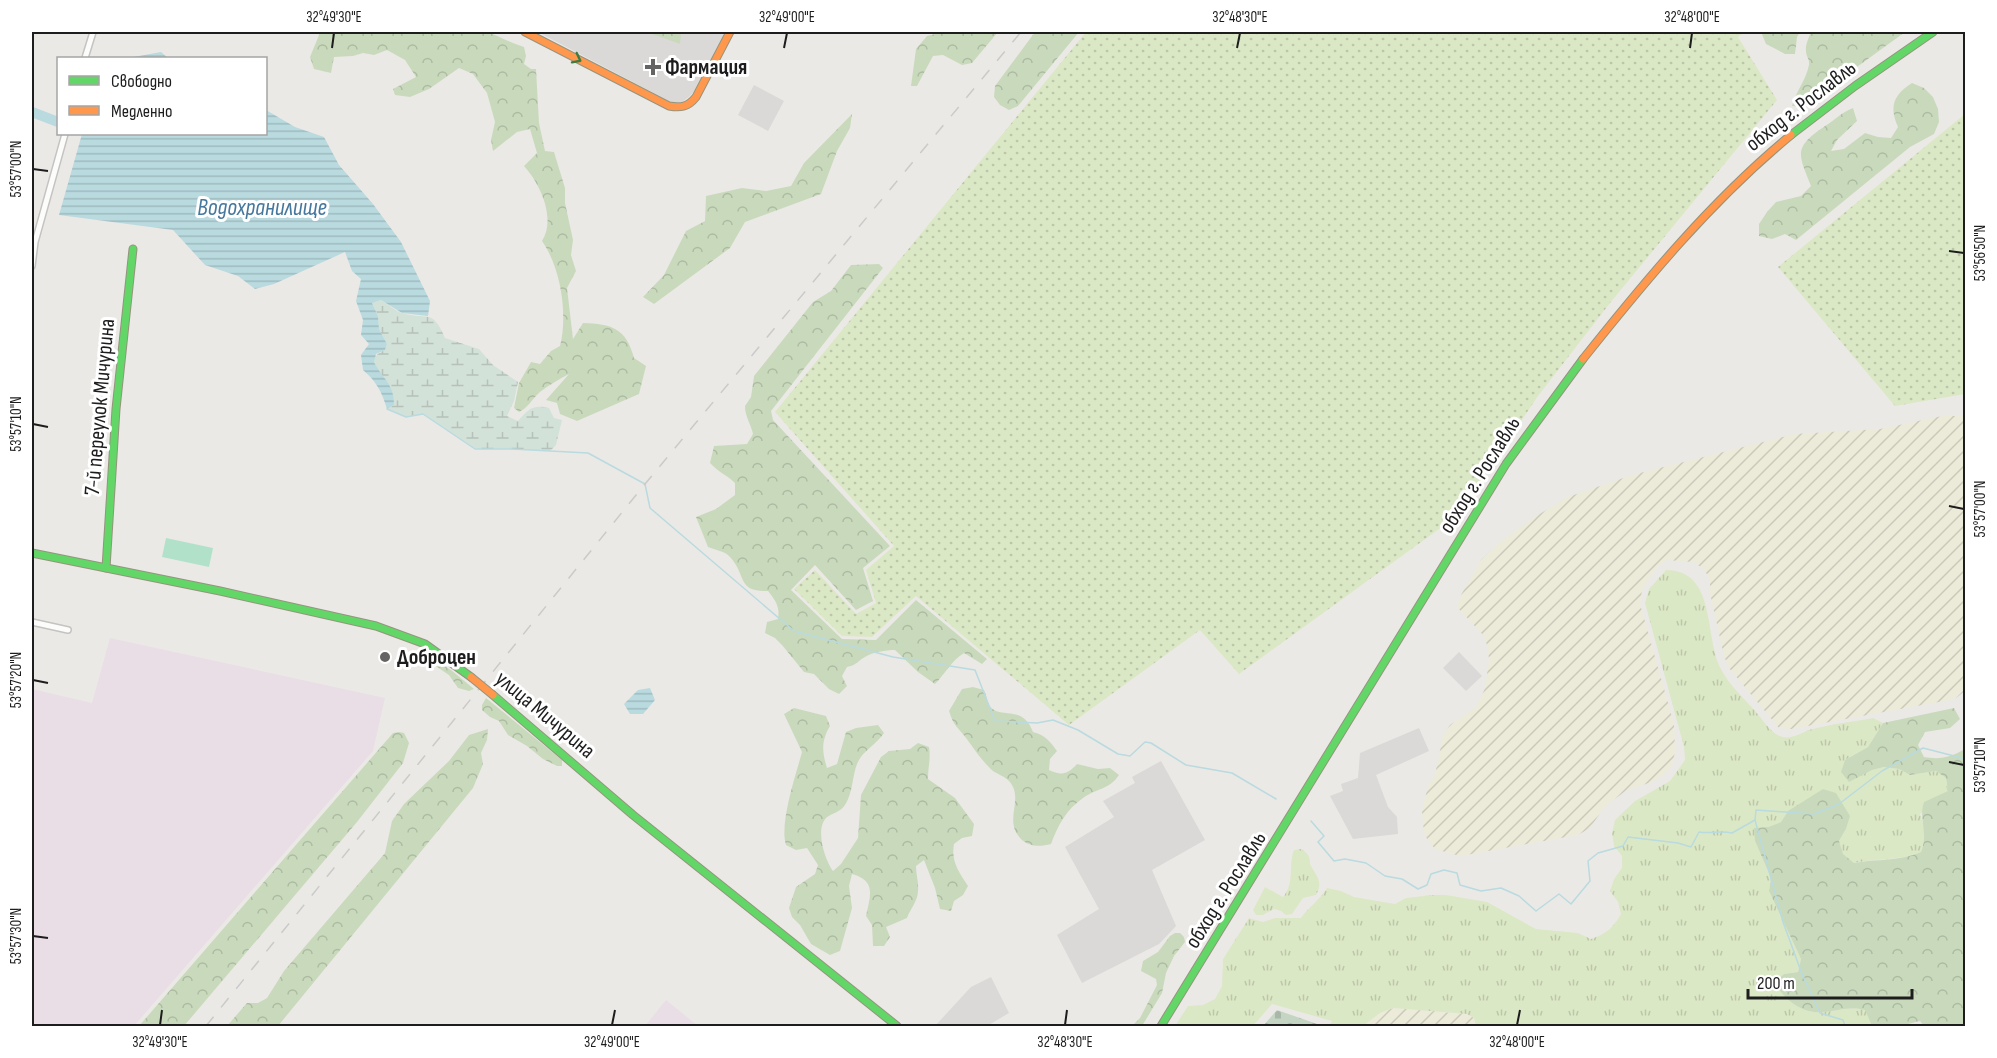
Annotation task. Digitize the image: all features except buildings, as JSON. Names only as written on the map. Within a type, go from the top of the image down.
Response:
[{"type":"main road","points":[[525,32],[675,108],[692,102],[730,32]]},
{"type":"main road","name":"обход г. Рославль","points":[[1161,1026],[1223,930],[1506,464],[1561,386],[1601,335],[1714,205],[1751,170],[1838,98],[1934,32]]},
{"type":"main road","name":"7-й переулок Мичурина","points":[[106,568],[116,409],[133,249]]},
{"type":"main road","name":"улица Мичурина","points":[[32,553],[321,612],[376,626],[425,645],[471,676],[633,815],[897,1026]]},
{"type":"street","points":[[86,57],[93,32]]},
{"type":"street","points":[[32,266],[35,242],[65,135]]},
{"type":"street","points":[[32,622],[68,630]]},
{"type":"shaded area","points":[[538,32],[726,32],[698,86],[682,102],[671,102]]},
{"type":"shaded area","points":[[754,85],[784,101],[768,131],[738,115]]},
{"type":"shaded area","points":[[110,638],[385,698],[373,751],[134,1026],[32,1026],[32,689],[92,703]]},
{"type":"shaded area","points":[[1459,652],[1482,676],[1466,691],[1443,668]]},
{"type":"shaded area","points":[[1419,728],[1429,751],[1376,775],[1388,807],[1397,817],[1398,834],[1353,839],[1330,796],[1343,791],[1341,784],[1358,778],[1360,753]]},
{"type":"shaded area","points":[[1161,761],[1205,840],[1152,870],[1176,926],[1159,944],[1082,983],[1057,935],[1099,909],[1065,847],[1114,817],[1103,801],[1135,783],[1132,777]]},
{"type":"shaded area","points":[[991,977],[1009,1013],[987,1026],[935,1026],[971,987]]},
{"type":"shaded area","points":[[666,1000],[698,1026],[645,1026]]},
{"type":"green space","points":[[318,32],[486,32],[524,47],[526,56],[524,64],[531,69],[536,69],[539,123],[545,151],[554,152],[565,188],[565,203],[573,240],[571,255],[576,271],[567,288],[573,339],[583,323],[610,327],[622,334],[634,358],[646,366],[639,394],[577,421],[560,414],[557,403],[546,400],[569,374],[540,392],[519,412],[514,408],[519,383],[531,362],[540,364],[551,351],[560,346],[563,320],[558,278],[549,252],[542,241],[547,223],[545,202],[524,166],[537,153],[530,129],[517,132],[493,151],[491,140],[495,122],[487,93],[473,74],[459,68],[429,89],[410,97],[395,95],[393,89],[416,77],[405,60],[387,50],[374,55],[363,53],[334,57],[331,73],[314,69],[310,57],[319,35]]},
{"type":"green space","points":[[646,32],[678,32],[681,35],[680,44]]},
{"type":"green space","points":[[943,32],[998,32],[972,63],[962,65],[943,55],[933,56],[917,86],[911,86],[916,49],[927,36]]},
{"type":"green space","points":[[1035,32],[1079,32],[1018,106],[1009,110],[1000,105],[994,97],[995,86]]},
{"type":"green space","points":[[1086,32],[1744,32],[1738,37],[1777,100],[1610,303],[1538,396],[1457,516],[1239,674],[1200,630],[1069,725],[916,596],[872,637],[842,636],[794,589],[815,570],[856,614],[876,603],[866,570],[894,546],[775,412]]},
{"type":"green space","points":[[1761,32],[1800,32],[1797,37],[1795,54],[1785,54],[1766,44]]},
{"type":"green space","points":[[1811,32],[1905,32],[1802,107],[1792,106],[1809,65],[1806,49]]},
{"type":"green space","points":[[1912,83],[1924,88],[1933,97],[1938,109],[1939,122],[1934,134],[1910,147],[1796,240],[1785,234],[1772,239],[1759,236],[1759,224],[1776,202],[1801,196],[1811,186],[1801,158],[1803,146],[1807,140],[1853,108],[1857,121],[1837,140],[1831,151],[1844,149],[1865,133],[1891,138],[1898,127],[1895,120],[1894,102]]},
{"type":"green space","points":[[852,114],[850,128],[837,151],[821,194],[745,222],[730,248],[654,304],[643,297],[664,275],[686,231],[705,221],[706,196],[742,188],[766,191],[791,186],[804,163]]},
{"type":"green space","points":[[1965,114],[1965,394],[1895,406],[1778,267]]},
{"type":"green space","points":[[879,264],[883,268],[771,411],[773,420],[890,546],[863,568],[873,601],[856,610],[815,565],[791,590],[842,639],[876,640],[916,600],[987,659],[982,664],[964,653],[935,684],[918,672],[895,650],[880,652],[868,655],[856,664],[847,667],[842,676],[847,686],[839,694],[829,689],[814,674],[804,672],[775,638],[765,633],[767,622],[778,619],[778,608],[775,601],[768,591],[758,591],[746,585],[728,555],[708,547],[696,517],[716,509],[735,495],[735,483],[710,463],[714,446],[747,444],[753,434],[745,406],[751,397],[754,376],[813,302],[831,291],[851,265]]},
{"type":"green space","points":[[381,300],[402,313],[432,319],[445,338],[479,349],[493,365],[518,382],[514,401],[507,416],[518,421],[531,409],[543,407],[549,408],[554,418],[562,420],[556,445],[550,451],[475,449],[423,414],[406,417],[387,409],[394,405],[374,362],[376,356],[385,350],[387,344],[379,329],[378,316],[372,303]]},
{"type":"green space","points":[[1942,416],[1965,416],[1965,691],[1956,698],[1944,701],[1791,729],[1779,728],[1729,668],[1724,656],[1710,593],[1710,580],[1704,569],[1693,562],[1666,560],[1656,568],[1642,590],[1640,604],[1674,724],[1675,752],[1672,765],[1664,775],[1652,782],[1627,790],[1605,806],[1590,828],[1578,835],[1460,856],[1435,849],[1425,836],[1423,824],[1422,811],[1428,786],[1435,775],[1443,736],[1450,725],[1472,710],[1480,700],[1485,688],[1489,661],[1484,636],[1457,607],[1461,595],[1481,560],[1500,542],[1533,518],[1568,497],[1632,475],[1795,434],[1880,429]]},
{"type":"green space","points":[[166,538],[213,548],[209,567],[162,557]]},
{"type":"green space","points":[[1666,570],[1682,573],[1694,581],[1706,608],[1716,656],[1724,675],[1768,727],[1779,736],[1790,737],[1817,728],[1873,718],[1883,723],[1868,747],[1845,760],[1872,770],[1884,767],[1899,769],[1910,775],[1936,771],[1946,778],[1948,791],[1920,814],[1924,828],[1924,842],[1921,852],[1913,855],[1854,863],[1842,854],[1839,841],[1846,829],[1788,811],[1781,822],[1768,827],[1755,841],[1771,878],[1769,891],[1801,959],[1798,972],[1784,974],[1774,982],[1777,987],[1790,1002],[1807,1011],[1820,1012],[1851,1008],[1866,1010],[1872,1026],[1476,1026],[1474,1018],[1467,1014],[1393,1008],[1380,1013],[1363,1026],[1329,1026],[1332,1021],[1272,1004],[1253,1026],[1175,1026],[1188,1006],[1203,1005],[1215,999],[1222,986],[1223,959],[1249,918],[1263,922],[1275,918],[1301,918],[1327,888],[1354,897],[1395,904],[1406,898],[1433,895],[1487,902],[1536,929],[1578,933],[1591,939],[1609,930],[1621,914],[1618,902],[1610,891],[1614,879],[1622,868],[1622,856],[1614,846],[1612,833],[1615,820],[1635,801],[1670,781],[1685,760],[1684,747],[1645,603],[1649,589]]},
{"type":"green space","points":[[429,656],[474,689],[469,691],[458,688],[449,675],[425,659]]},
{"type":"green space","points":[[973,687],[984,690],[989,705],[994,710],[1023,718],[1033,732],[1049,741],[1057,751],[1050,759],[1049,770],[1064,773],[1077,764],[1098,769],[1110,768],[1119,775],[1111,784],[1088,795],[1067,813],[1051,844],[1034,846],[1020,838],[1013,824],[1015,795],[1013,788],[1009,781],[985,763],[953,720],[949,711],[962,689]]},
{"type":"green space","points":[[486,698],[562,760],[562,766],[543,759],[508,735],[499,721],[482,710]]},
{"type":"green space","points":[[794,708],[826,716],[830,726],[823,747],[827,768],[837,764],[846,732],[878,725],[884,733],[859,759],[850,795],[845,805],[826,818],[823,823],[822,845],[833,871],[841,864],[858,838],[861,795],[881,757],[889,751],[910,749],[918,743],[929,747],[928,779],[955,798],[974,824],[972,836],[962,838],[954,844],[954,861],[968,886],[963,895],[954,901],[951,911],[940,909],[924,860],[916,866],[918,895],[907,918],[886,927],[890,937],[884,946],[873,946],[872,925],[866,916],[870,890],[865,881],[852,874],[849,886],[852,908],[840,951],[830,955],[811,944],[800,925],[792,917],[789,908],[796,887],[815,874],[818,865],[807,848],[796,850],[786,845],[784,836],[789,799],[802,752],[784,714]]},
{"type":"green space","points":[[1954,708],[1960,719],[1950,728],[1925,732],[1918,745],[1924,757],[1930,758],[1946,757],[1965,749],[1965,1026],[1924,1026],[1920,1021],[1906,1026],[1872,1026],[1865,1010],[1851,1008],[1820,1012],[1807,1011],[1785,997],[1774,982],[1784,974],[1798,972],[1801,959],[1769,891],[1771,878],[1755,841],[1754,828],[1768,827],[1781,822],[1788,811],[1823,789],[1836,793],[1850,816],[1839,841],[1843,854],[1854,863],[1896,858],[1921,852],[1924,838],[1922,808],[1924,802],[1948,791],[1946,778],[1936,771],[1910,775],[1899,769],[1884,767],[1872,770],[1849,782],[1841,772],[1845,760],[1868,747],[1883,723]]},
{"type":"green space","points":[[488,729],[487,740],[481,753],[483,764],[473,788],[278,1026],[227,1026],[247,1003],[258,1003],[267,998],[284,971],[385,853],[392,821],[404,804],[449,761],[469,735]]},
{"type":"green space","points":[[393,733],[404,733],[409,743],[403,763],[357,822],[184,1026],[139,1026]]},
{"type":"green space","points":[[1301,849],[1308,855],[1318,879],[1319,886],[1316,895],[1303,898],[1292,914],[1286,915],[1274,909],[1263,915],[1256,915],[1253,910],[1265,887],[1283,897],[1287,892],[1294,850]]},
{"type":"green space","points":[[1175,933],[1180,933],[1185,942],[1174,956],[1166,973],[1162,993],[1142,1026],[1132,1026],[1140,1018],[1157,985],[1156,979],[1141,971],[1143,961],[1158,952]]},
{"type":"green space","points":[[1393,1008],[1467,1014],[1474,1018],[1476,1026],[1363,1026],[1380,1013]]},
{"type":"green space","points":[[1277,1010],[1323,1026],[1263,1026]]},
{"type":"water","points":[[161,52],[167,57],[134,57]]},
{"type":"water","name":"Водохранилище","points":[[267,111],[295,127],[324,137],[339,165],[373,204],[401,242],[430,301],[428,316],[402,313],[381,300],[372,303],[378,316],[379,329],[387,344],[385,350],[376,354],[374,362],[392,392],[394,405],[387,409],[378,387],[363,370],[361,355],[369,344],[361,335],[363,320],[356,301],[361,279],[352,271],[345,252],[274,284],[255,289],[238,276],[205,265],[173,230],[59,215],[82,135],[267,135]]},
{"type":"water","points":[[650,688],[655,700],[643,714],[630,714],[624,704],[638,690]]},
{"type":"waterway","points":[[32,112],[57,122]]},
{"type":"waterway","points":[[387,409],[406,417],[423,414],[475,449],[588,453],[645,484],[650,508],[794,631],[893,657],[975,670],[995,721],[1037,723],[1053,720],[1078,730],[1118,754],[1130,756],[1145,742],[1151,743],[1186,765],[1232,773],[1276,799]]},
{"type":"waterway","points":[[1311,821],[1324,836],[1318,842],[1334,861],[1345,859],[1366,863],[1385,876],[1402,879],[1418,889],[1427,885],[1431,874],[1444,870],[1457,873],[1460,885],[1481,891],[1501,888],[1519,896],[1536,911],[1559,894],[1571,904],[1590,881],[1588,861],[1598,853],[1623,846],[1628,837],[1678,843],[1691,847],[1699,832],[1732,833],[1755,820],[1756,810],[1814,814],[1839,804],[1882,771],[1923,748],[1966,759]]},
{"type":"waterway","points":[[1755,820],[1783,922],[1802,974],[1820,1013],[1843,1020],[1845,1026]]},
{"type":"railway","points":[[206,1026],[645,484],[1021,32]]},
{"type":"traffic: fast","points":[[1791,135],[1855,86],[1933,32]]},
{"type":"traffic: fast","points":[[106,568],[116,409],[133,249]]},
{"type":"traffic: fast","points":[[1161,1026],[1506,464],[1583,359]]},
{"type":"traffic: fast","points":[[32,553],[220,591],[376,626],[425,644],[471,677]]},
{"type":"traffic: fast","points":[[493,695],[633,815],[897,1026]]},
{"type":"traffic: slow","points":[[525,32],[669,106],[677,107],[687,105],[696,97],[730,32]]},
{"type":"traffic: slow","points":[[1583,359],[1681,242],[1734,186],[1791,135]]},
{"type":"traffic: slow","points":[[471,677],[493,695]]},
{"type":"place","name":"Фармация","points":[[653,67]]},
{"type":"place","name":"Доброцен","points":[[385,657]]}]
